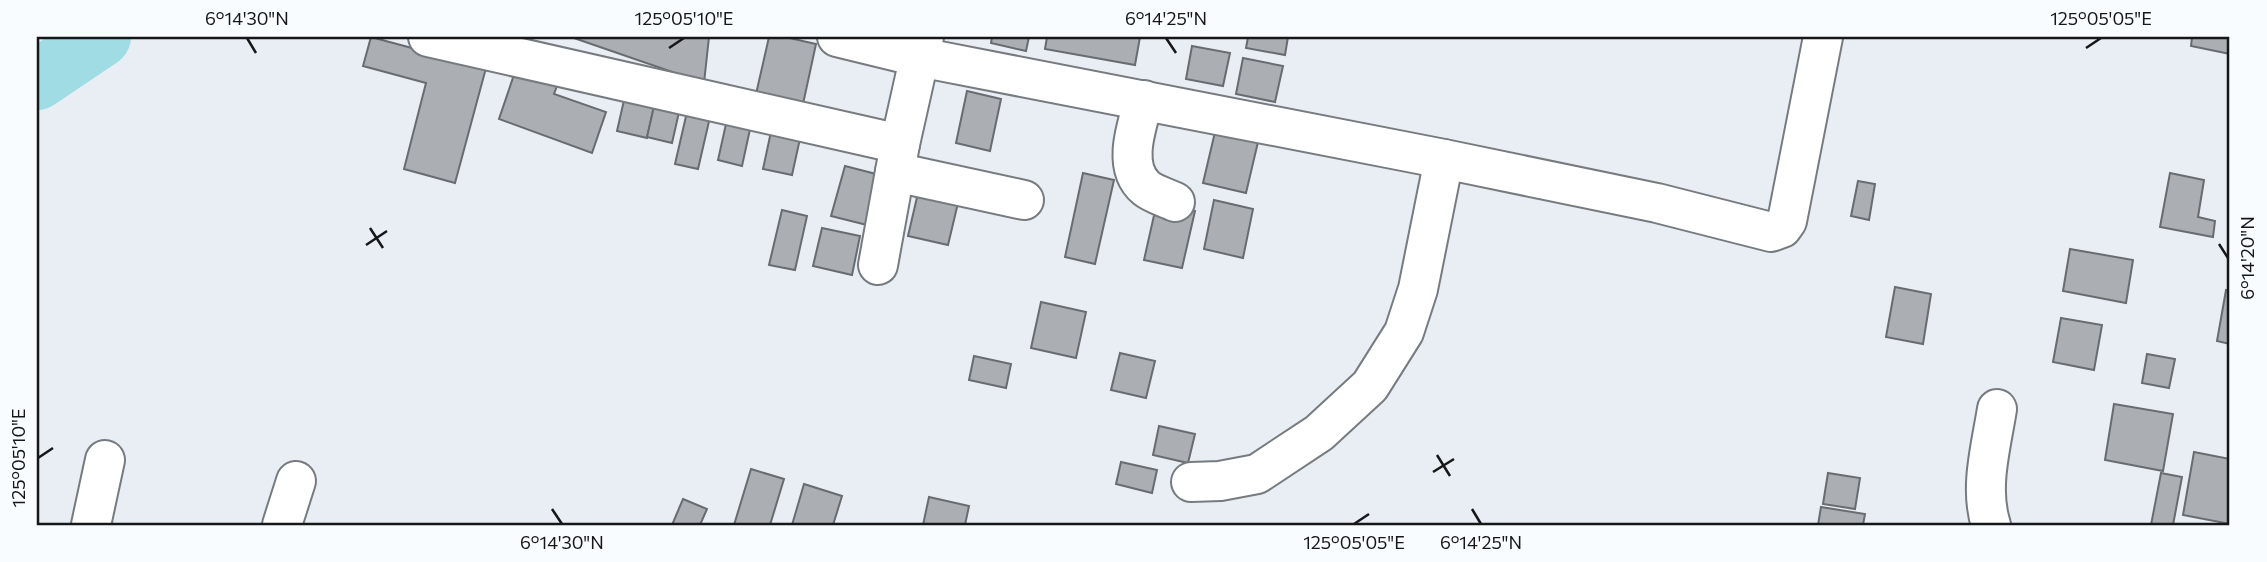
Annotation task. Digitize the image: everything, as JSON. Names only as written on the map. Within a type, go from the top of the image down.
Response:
[{"type":"street","points":[[428,37],[898,158],[1024,200]]},
{"type":"street","points":[[837,37],[921,47],[1144,100],[1657,202],[1771,232],[1782,228],[1787,221],[1823,37]]},
{"type":"street","points":[[878,265],[921,47]]},
{"type":"street","points":[[1144,100],[1131,148],[1136,173],[1145,188],[1175,202]]},
{"type":"street","points":[[1191,482],[1220,481],[1257,474],[1319,433],[1370,386],[1404,332],[1415,300],[1444,159]]},
{"type":"street","points":[[1991,525],[1986,509],[1987,475],[1997,410]]},
{"type":"street","points":[[91,525],[105,460]]},
{"type":"street","points":[[282,525],[296,481]]},
{"type":"building","points":[[371,37],[486,68],[455,183],[404,169],[426,83],[363,66]]},
{"type":"building","points":[[571,37],[709,37],[704,83]]},
{"type":"building","points":[[769,37],[785,37],[816,44],[803,104],[756,94]]},
{"type":"building","points":[[992,37],[1029,37],[1026,51],[991,43]]},
{"type":"building","points":[[1047,37],[1140,37],[1135,65],[1045,49]]},
{"type":"building","points":[[1248,37],[1288,37],[1285,55],[1246,48]]},
{"type":"building","points":[[2192,37],[2230,37],[2230,54],[2191,46]]},
{"type":"building","points":[[1192,46],[1230,53],[1223,86],[1186,79]]},
{"type":"building","points":[[1243,58],[1283,66],[1275,102],[1236,94]]},
{"type":"building","points":[[519,60],[561,75],[554,94],[606,112],[592,153],[499,119]]},
{"type":"building","points":[[627,87],[657,93],[647,138],[617,131]]},
{"type":"building","points":[[967,91],[1001,99],[990,151],[956,143]]},
{"type":"building","points":[[657,93],[682,99],[672,143],[647,137]]},
{"type":"building","points":[[687,112],[710,117],[698,169],[675,164]]},
{"type":"building","points":[[728,115],[752,120],[742,166],[718,160]]},
{"type":"building","points":[[772,127],[801,134],[792,175],[763,169]]},
{"type":"building","points":[[1215,132],[1258,142],[1246,193],[1203,183]]},
{"type":"building","points":[[845,166],[880,175],[867,225],[831,216]]},
{"type":"building","points":[[1083,173],[1114,180],[1095,264],[1065,257]]},
{"type":"building","points":[[2170,173],[2204,180],[2198,217],[2215,221],[2213,237],[2160,227]]},
{"type":"building","points":[[1858,181],[1875,184],[1869,220],[1851,216]]},
{"type":"building","points":[[918,193],[958,203],[948,245],[908,236]]},
{"type":"building","points":[[1214,200],[1253,209],[1243,258],[1204,249]]},
{"type":"building","points":[[1157,202],[1195,211],[1182,268],[1144,260]]},
{"type":"building","points":[[782,210],[807,216],[795,270],[769,265]]},
{"type":"building","points":[[822,228],[860,236],[852,275],[813,266]]},
{"type":"building","points":[[2070,249],[2133,260],[2126,303],[2063,291]]},
{"type":"building","points":[[1895,287],[1931,294],[1923,344],[1886,337]]},
{"type":"building","points":[[2226,290],[2230,291],[2230,344],[2217,341]]},
{"type":"building","points":[[1041,302],[1086,312],[1076,358],[1031,348]]},
{"type":"building","points":[[2061,318],[2102,325],[2094,370],[2053,362]]},
{"type":"building","points":[[1120,353],[1155,361],[1146,398],[1111,390]]},
{"type":"building","points":[[2147,354],[2175,359],[2169,388],[2142,383]]},
{"type":"building","points":[[974,356],[1011,364],[1006,388],[969,380]]},
{"type":"building","points":[[2114,404],[2173,414],[2163,471],[2105,460]]},
{"type":"building","points":[[1159,426],[1195,434],[1188,463],[1153,455]]},
{"type":"building","points":[[2194,452],[2230,459],[2230,524],[2183,515]]},
{"type":"building","points":[[1121,462],[1157,470],[1152,493],[1116,484]]},
{"type":"building","points":[[751,469],[784,479],[770,525],[734,525]]},
{"type":"building","points":[[1828,473],[1860,478],[1855,509],[1823,504]]},
{"type":"building","points":[[2161,473],[2182,477],[2173,525],[2151,525]]},
{"type":"building","points":[[804,484],[842,496],[833,525],[792,525]]},
{"type":"building","points":[[929,497],[969,506],[965,525],[923,525]]},
{"type":"building","points":[[683,499],[707,509],[700,525],[672,525]]},
{"type":"building","points":[[1821,507],[1865,514],[1863,525],[1818,525]]},
{"type":"waterway","points":[[37,80],[101,37]]}]
